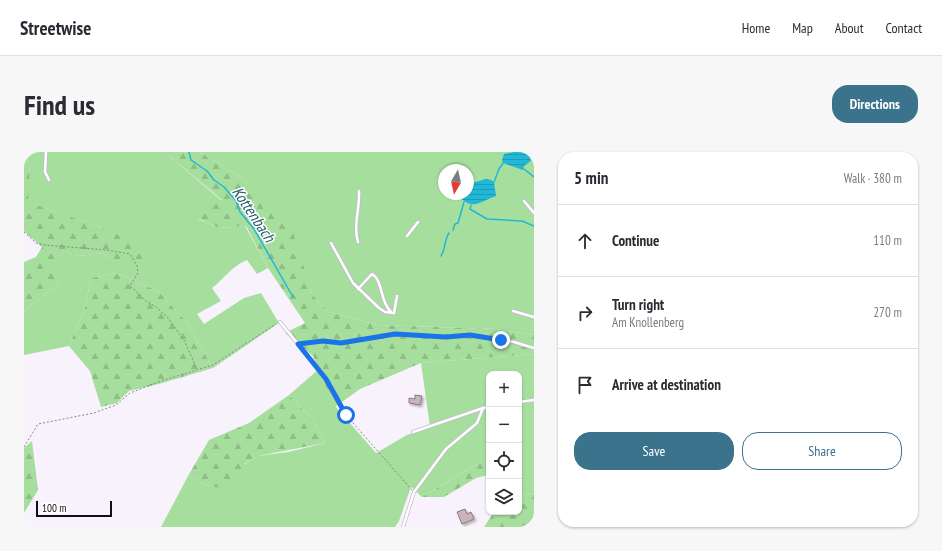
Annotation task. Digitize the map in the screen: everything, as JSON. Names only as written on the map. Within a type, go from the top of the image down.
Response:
[{"type":"lane","points":[[46,152],[45,172],[49,180]]},
{"type":"lane","points":[[358,242],[356,226],[360,203],[359,191]]},
{"type":"lane","points":[[524,201],[534,213]]},
{"type":"lane","points":[[407,236],[418,222]]},
{"type":"lane","points":[[331,243],[346,272],[358,289],[379,308],[392,313]]},
{"type":"lane","points":[[358,289],[372,274],[376,275],[379,280],[384,303],[392,313]]},
{"type":"lane","points":[[392,313],[395,310],[397,296]]},
{"type":"lane","points":[[513,311],[534,317]]},
{"type":"lane","points":[[280,322],[298,344],[323,341],[341,343],[395,334],[446,337],[470,335],[514,342],[534,348]]},
{"type":"lane","points":[[522,402],[534,400]]},
{"type":"lane","points":[[402,527],[414,492],[446,449],[478,423],[483,408]]},
{"type":"lane","points":[[413,432],[486,408]]},
{"type":"path","points":[[24,232],[36,242],[44,245],[107,250],[130,254],[137,266],[138,273],[130,286],[168,318],[184,340],[198,370]]},
{"type":"path","points":[[24,447],[38,424],[94,413],[116,405],[130,393],[214,365],[280,322]]},
{"type":"path","points":[[298,344],[326,379],[346,415],[414,492]]},
{"type":"green space","points":[[24,152],[165,152],[222,201],[198,219],[219,228],[245,226],[268,268],[257,274],[247,260],[237,266],[212,288],[221,301],[197,314],[204,324],[244,298],[261,293],[279,323],[213,368],[185,320],[158,291],[116,273],[91,278],[85,308],[69,346],[24,355],[24,311],[60,283],[49,272],[64,251],[78,256],[103,253],[112,260],[106,229],[27,202],[30,162],[24,161]]},
{"type":"green space","points":[[165,152],[200,152],[250,183],[291,226],[312,294],[328,312],[378,325],[496,329],[534,335],[534,354],[421,363],[360,389],[335,407],[313,356],[285,333],[305,323],[268,268],[246,226],[219,228],[197,218],[222,200]]},
{"type":"green space","points":[[200,152],[534,152],[534,335],[496,329],[378,325],[328,312],[312,294],[304,270],[250,183]]},
{"type":"green space","points":[[24,161],[30,162],[28,202],[106,229],[152,251],[146,267],[112,260],[103,253],[78,256],[64,251],[50,272],[60,283],[24,311],[24,262],[36,257],[42,247],[24,231]]},
{"type":"green space","points":[[116,273],[158,291],[185,320],[213,368],[129,391],[117,403],[101,407],[90,371],[69,346],[85,308],[91,278]]},
{"type":"green space","points":[[534,354],[534,493],[522,496],[522,371],[486,371],[486,464],[477,464],[422,497],[411,487],[399,521],[395,527],[161,527],[188,476],[209,486],[258,456],[288,452],[325,443],[312,418],[289,395],[319,369],[336,407],[376,453],[407,435],[430,427],[421,363]]},
{"type":"green space","points":[[289,395],[312,418],[325,443],[258,456],[244,464],[243,476],[221,488],[209,486],[188,476],[209,440],[249,423]]},
{"type":"green space","points":[[32,441],[38,490],[24,513],[24,448]]},
{"type":"green space","points":[[477,464],[486,464],[486,476],[476,478],[444,497],[422,497]]},
{"type":"green space","points":[[534,493],[534,527],[484,527],[492,515],[522,515],[522,496]]},
{"type":"water","points":[[528,152],[531,161],[524,166],[523,170],[503,163],[502,160],[504,154]]},
{"type":"water","points":[[486,179],[491,180],[494,182],[496,196],[476,204],[467,203],[462,200],[474,200],[474,182]]},
{"type":"building","points":[[415,395],[422,396],[420,405],[409,403],[409,398],[415,399]]},
{"type":"building","points":[[465,509],[467,514],[471,512],[474,519],[462,524],[457,512]]},
{"type":"waterway","name":"Kottenbach","points":[[189,152],[191,160],[207,171],[214,180],[224,187],[236,201],[240,212],[254,229],[293,297]]},
{"type":"waterway","points":[[494,182],[503,163]]},
{"type":"waterway","points":[[524,169],[534,177]]},
{"type":"waterway","points":[[453,230],[455,224],[458,223],[464,202]]},
{"type":"waterway","points":[[471,205],[470,209],[487,219],[522,221],[534,226]]},
{"type":"waterway","points":[[441,256],[449,233]]},
{"type":"route","points":[[346,415],[326,379],[298,344],[304,342],[323,341],[341,343],[395,334],[446,337],[470,335],[501,340]]}]
